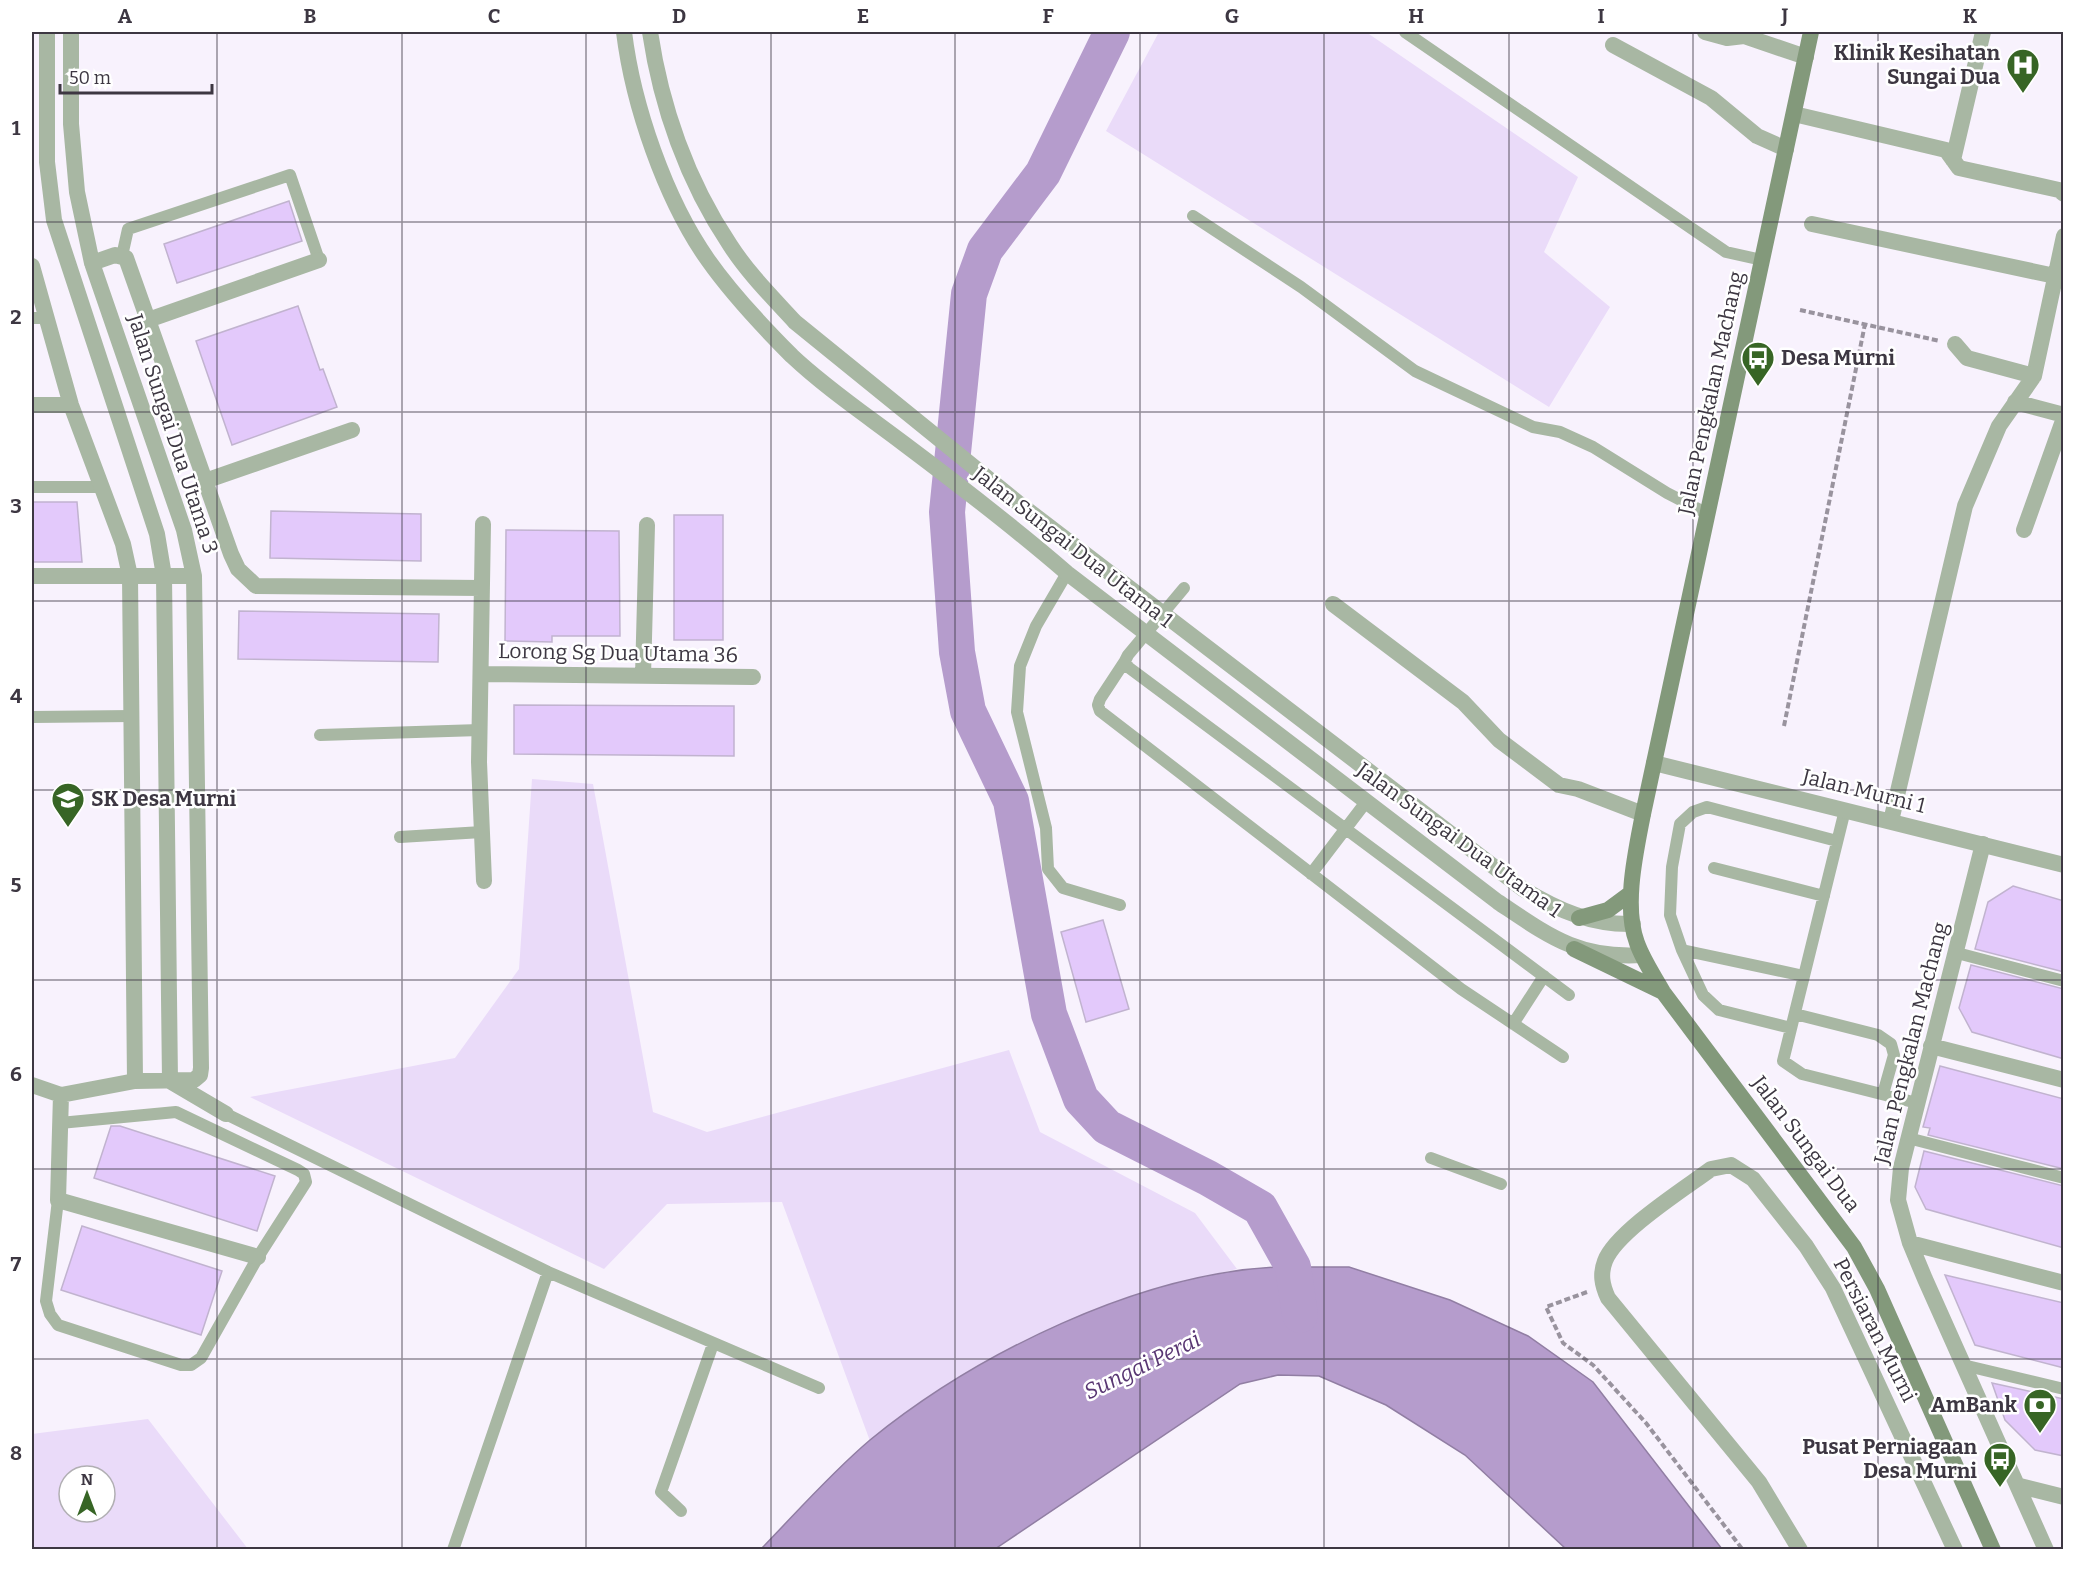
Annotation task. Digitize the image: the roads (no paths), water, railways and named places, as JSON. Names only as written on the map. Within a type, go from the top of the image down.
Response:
[{"type":"main road","name":"Jalan Pengkalan Machang","points":[[1654,763],[1811,32]]},
{"type":"main road","name":"Jalan Sungai Dua","points":[[1654,763],[1643,814],[1631,893],[1633,924],[1642,955],[1663,992],[1854,1247],[1877,1289],[1993,1550]]},
{"type":"main road","points":[[1580,918],[1608,910],[1631,893]]},
{"type":"main road","points":[[1574,949],[1663,992]]},
{"type":"street","points":[[47,32],[47,162],[54,220],[157,534],[164,576],[170,1081],[226,1114]]},
{"type":"street","name":"Jalan Sungai Dua Utama 3","points":[[61,1095],[135,1081],[194,1080],[200,1075],[201,1068],[194,576],[184,530],[92,263],[75,169],[71,124],[71,32]]},
{"type":"street","name":"Jalan Sungai Dua Utama 1","points":[[624,32],[628,67],[668,186],[708,259],[793,357],[867,416],[1006,520],[1067,573],[1498,902],[1574,949],[1612,957],[1642,955]]},
{"type":"street","name":"Jalan Sungai Dua Utama 1","points":[[650,32],[655,69],[665,106],[691,175],[730,244],[764,289],[795,322],[888,400],[1017,502],[1523,889],[1553,907],[1580,918],[1613,924],[1633,924]]},
{"type":"street","points":[[1705,32],[1727,38],[1744,36],[1806,57]]},
{"type":"street","points":[[1953,160],[1983,32]]},
{"type":"street","points":[[1613,45],[1711,98],[1756,136],[1786,149]]},
{"type":"street","points":[[1794,114],[1946,150],[1959,168],[2059,190],[2064,194]]},
{"type":"street","points":[[1812,224],[2055,276]]},
{"type":"street","points":[[1891,821],[1965,506],[1991,443],[2015,402],[2034,376],[2064,236]]},
{"type":"street","points":[[92,263],[115,255],[126,258],[238,569],[256,586],[482,588]]},
{"type":"street","points":[[148,320],[319,260]]},
{"type":"street","points":[[32,266],[39,318],[123,544],[130,576],[135,1081]]},
{"type":"street","points":[[1955,344],[1967,358],[2034,376]]},
{"type":"street","points":[[2015,402],[2064,417],[2024,530]]},
{"type":"street","points":[[32,405],[71,405]]},
{"type":"street","points":[[205,481],[352,430]]},
{"type":"street","points":[[483,524],[479,762],[484,881]]},
{"type":"street","points":[[643,676],[647,525]]},
{"type":"street","points":[[32,576],[194,576]]},
{"type":"street","points":[[1333,604],[1463,702],[1499,740],[1559,785],[1578,789],[1643,814]]},
{"type":"street","name":"Lorong Sg Dua Utama 36","points":[[481,674],[753,677]]},
{"type":"street","name":"Jalan Murni 1","points":[[1654,763],[2064,865]]},
{"type":"street","name":"Jalan Pengkalan Machang","points":[[1983,844],[1908,1138],[1901,1168],[1898,1200],[1910,1243],[1963,1365],[2020,1486],[2046,1550]]},
{"type":"street","points":[[1931,1046],[2064,1080]]},
{"type":"street","points":[[32,1085],[61,1095],[58,1200],[258,1257]]},
{"type":"street","name":"Persiaran Murni","points":[[1800,1550],[1759,1482],[1608,1298],[1603,1286],[1604,1263],[1610,1250],[1623,1236],[1711,1169],[1731,1165],[1743,1170],[1753,1179],[1806,1246],[1833,1288],[1955,1550]]},
{"type":"street","points":[[1910,1243],[2064,1284]]},
{"type":"street","points":[[2020,1486],[2064,1497]]},
{"type":"lane","points":[[1405,32],[1726,252],[1762,260]]},
{"type":"lane","points":[[122,256],[128,229],[290,175],[319,260]]},
{"type":"lane","points":[[1193,216],[1301,287],[1415,371],[1533,428],[1560,432],[1593,447],[1667,493],[1708,514]]},
{"type":"lane","points":[[32,487],[101,487]]},
{"type":"lane","points":[[1067,573],[1036,626],[1020,666],[1017,712],[1046,828],[1048,869],[1063,888],[1120,905]]},
{"type":"lane","points":[[1184,588],[1125,661],[1100,699],[1098,705],[1100,711],[1461,989],[1563,1057]]},
{"type":"lane","points":[[1125,661],[1128,667],[1569,995]]},
{"type":"lane","points":[[32,717],[133,716]]},
{"type":"lane","points":[[320,735],[480,730]]},
{"type":"lane","points":[[1311,874],[1366,802]]},
{"type":"lane","points":[[1791,1028],[1719,1010],[1703,995],[1682,950],[1670,915],[1672,867],[1680,824],[1693,812],[1707,807],[1837,841]]},
{"type":"lane","points":[[1845,810],[1783,1061],[1802,1074],[1917,1102]]},
{"type":"lane","points":[[400,837],[482,832]]},
{"type":"lane","points":[[1714,868],[1824,896]]},
{"type":"lane","points":[[1682,950],[1804,976]]},
{"type":"lane","points":[[1957,953],[2064,981]]},
{"type":"lane","points":[[1513,1024],[1544,976]]},
{"type":"lane","points":[[1795,1014],[1878,1035],[1891,1044],[1894,1055],[1883,1094]]},
{"type":"lane","points":[[58,1200],[46,1301],[50,1314],[58,1325],[180,1365],[191,1365],[201,1358],[258,1257],[306,1182],[304,1174],[298,1170],[176,1112],[60,1123]]},
{"type":"lane","points":[[226,1114],[548,1272],[819,1388]]},
{"type":"lane","points":[[1908,1138],[2064,1178]]},
{"type":"lane","points":[[1431,1158],[1501,1184]]},
{"type":"lane","points":[[453,1550],[548,1272]]},
{"type":"lane","points":[[681,1512],[661,1492],[713,1344]]},
{"type":"lane","points":[[1963,1365],[2064,1389]]},
{"type":"water","name":"Sungai Perai","points":[[1278,1267],[1349,1267],[1450,1300],[1528,1336],[1593,1382],[1722,1549],[1566,1549],[1465,1455],[1386,1405],[1319,1376],[1278,1375],[1240,1384],[995,1549],[761,1549],[828,1479],[870,1440],[959,1377],[1010,1349],[1062,1323],[1116,1301],[1171,1284],[1225,1273]]},
{"type":"waterway","points":[[1112,32],[1043,173],[985,250],[969,294],[947,512],[957,652],[968,711],[1011,801],[1049,1014],[1081,1099],[1107,1127],[1208,1178],[1260,1208],[1293,1267],[1300,1315]]},
{"type":"place","name":"Klinik Kesihatan Sungai Dua","points":[[2023,94]]},
{"type":"place","name":"Desa Murni","points":[[1758,387]]},
{"type":"place","name":"SK Desa Murni","points":[[68,828]]},
{"type":"place","name":"AmBank","points":[[2040,1434]]},
{"type":"place","name":"Pusat Perniagaan Desa Murni","points":[[2000,1488]]}]
